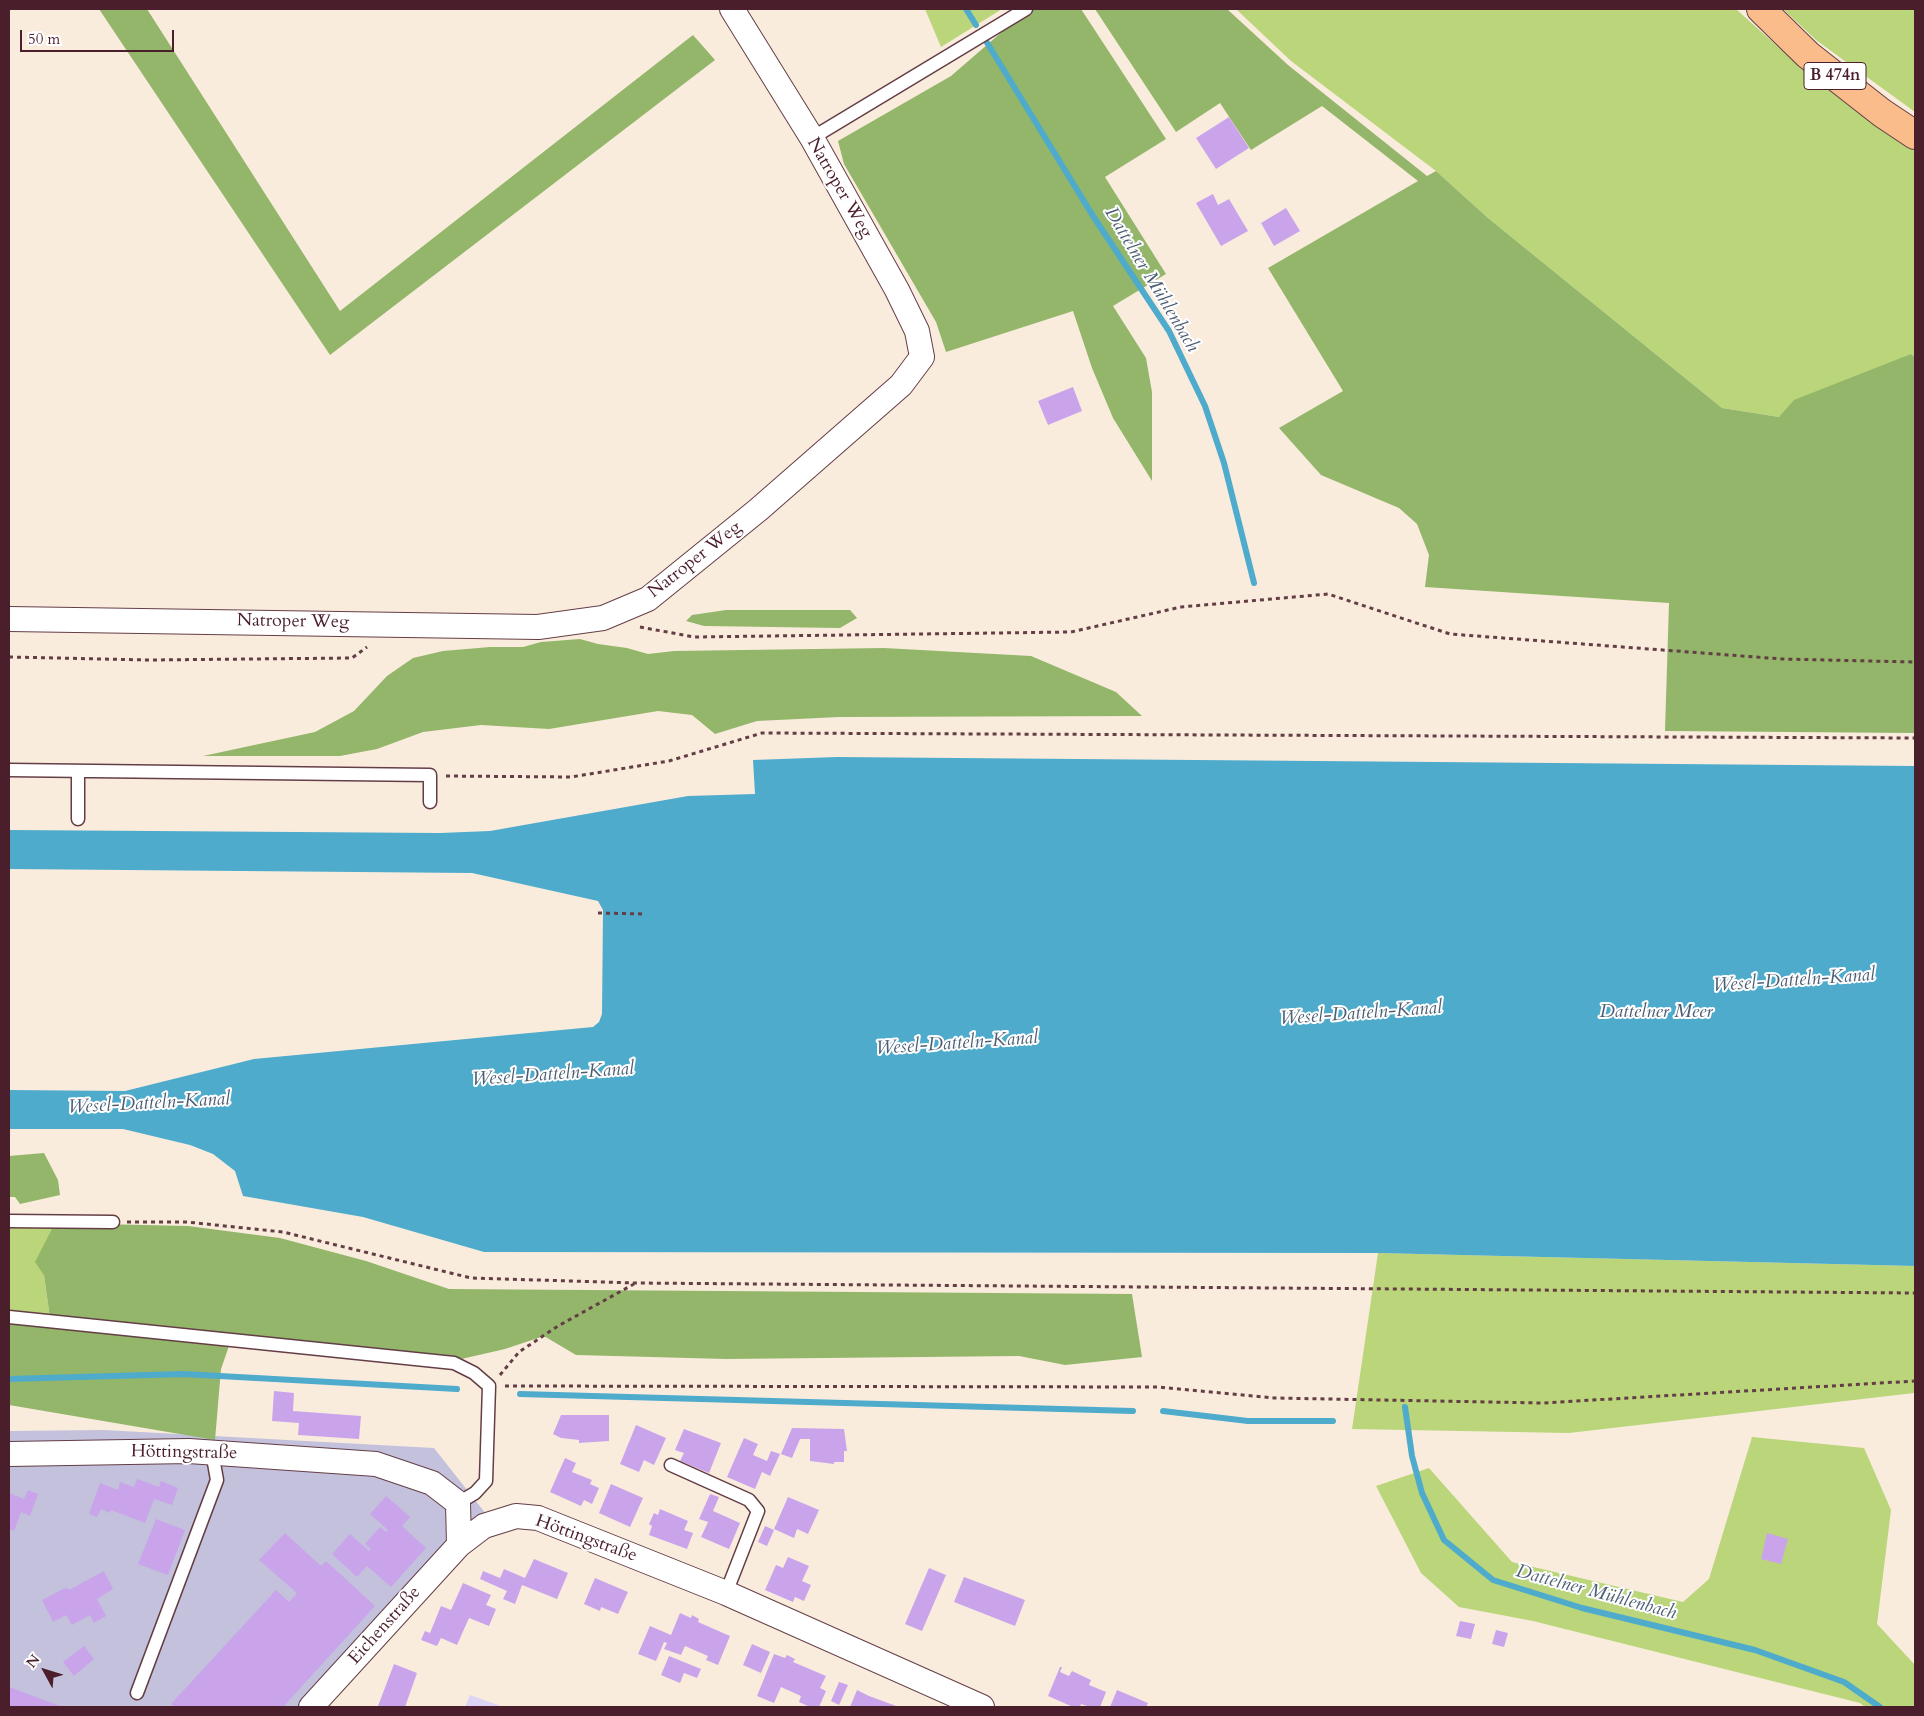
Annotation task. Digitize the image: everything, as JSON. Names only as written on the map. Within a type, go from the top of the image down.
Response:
[{"type":"main road","name":"B 474n","points":[[1761,9],[1808,55],[1882,113],[1915,135]]},
{"type":"street","name":"Natroper Weg","points":[[9,619],[538,627],[603,618],[648,598],[758,510],[901,385],[922,356],[917,332],[897,290],[812,138],[732,9]]},
{"type":"street","name":"Höttingstraße","points":[[9,1454],[212,1452],[376,1464],[432,1483],[458,1503]]},
{"type":"street","points":[[458,1503],[459,1544]]},
{"type":"street","name":"Höttingstraße","points":[[459,1544],[484,1526],[516,1516],[538,1518],[726,1593],[971,1705]]},
{"type":"street","name":"Eichenstraße","points":[[311,1707],[459,1544]]},
{"type":"lane","points":[[812,138],[1026,9]]},
{"type":"lane","points":[[9,770],[430,775],[430,802]]},
{"type":"lane","points":[[78,771],[78,819]]},
{"type":"lane","points":[[9,1221],[113,1222]]},
{"type":"lane","points":[[9,1316],[454,1363],[474,1373],[489,1386],[486,1481],[475,1493],[458,1503]]},
{"type":"lane","points":[[137,1694],[217,1480],[212,1452]]},
{"type":"lane","points":[[671,1466],[749,1500],[758,1511],[726,1593]]},
{"type":"path","points":[[636,626],[694,637],[1072,632],[1181,607],[1328,594],[1450,634],[1782,659],[1915,662]]},
{"type":"path","points":[[9,656],[149,660],[352,658],[399,624]]},
{"type":"path","points":[[430,775],[571,778],[668,761],[762,733],[1915,738]]},
{"type":"path","points":[[598,913],[645,914]]},
{"type":"path","points":[[113,1222],[188,1222],[283,1232],[470,1278],[636,1283],[1915,1293]]},
{"type":"path","points":[[489,1386],[519,1352],[558,1326],[636,1283]]},
{"type":"path","points":[[489,1386],[1158,1387],[1274,1398],[1544,1403],[1915,1381]]},
{"type":"shaded area","points":[[104,1430],[434,1448],[486,1514],[308,1707],[9,1707],[9,1431]]},
{"type":"shaded area","points":[[470,1695],[504,1707],[465,1707]]},
{"type":"green space","points":[[99,9],[147,9],[340,311],[693,35],[715,60],[330,355]]},
{"type":"green space","points":[[925,9],[1002,9],[941,47]]},
{"type":"green space","points":[[1034,9],[1081,9],[1166,139],[1105,177],[1166,274],[1113,306],[1146,358],[1152,392],[1152,481],[1113,418],[1092,368],[1073,311],[946,352],[936,322],[844,164],[838,141],[951,76],[1018,18]]},
{"type":"green space","points":[[1095,9],[1227,9],[1288,65],[1427,176],[1436,171],[1488,218],[1722,408],[1779,417],[1794,400],[1911,354],[1915,357],[1915,733],[1665,731],[1669,603],[1425,587],[1429,555],[1417,524],[1399,508],[1321,475],[1279,428],[1343,391],[1268,268],[1418,181],[1322,106],[1251,150],[1220,103],[1176,132]]},
{"type":"green space","points":[[1236,9],[1736,9],[1804,70],[1899,141],[1915,150],[1915,357],[1911,354],[1779,417],[1722,408],[1488,218],[1436,171],[1291,61]]},
{"type":"green space","points":[[1783,9],[1915,9],[1915,112],[1816,40]]},
{"type":"green space","points":[[726,610],[850,610],[857,618],[840,628],[704,626],[686,621],[692,615]]},
{"type":"green space","points":[[580,639],[648,654],[674,651],[884,648],[1031,656],[1116,692],[1142,716],[839,717],[757,721],[715,734],[692,715],[658,711],[549,729],[481,725],[423,732],[377,749],[340,756],[203,756],[315,732],[354,711],[387,676],[413,658],[443,651],[490,647],[523,647],[541,642]]},
{"type":"green space","points":[[44,1153],[58,1180],[60,1195],[20,1204],[15,1197],[9,1197],[9,1156]]},
{"type":"green space","points":[[9,1223],[55,1223],[44,1275],[50,1318],[9,1314]]},
{"type":"green space","points":[[55,1223],[188,1226],[280,1238],[366,1261],[449,1289],[1132,1294],[1142,1357],[1065,1365],[1019,1356],[726,1359],[576,1355],[544,1336],[505,1349],[457,1360],[50,1318],[44,1275],[35,1262]]},
{"type":"green space","points":[[1378,1253],[1915,1266],[1915,1397],[1914,1393],[1569,1433],[1352,1429]]},
{"type":"green space","points":[[9,1319],[230,1343],[221,1369],[215,1440],[9,1405]]},
{"type":"green space","points":[[1752,1437],[1864,1448],[1891,1510],[1877,1624],[1915,1665],[1915,1707],[1865,1707],[1860,1703],[1533,1621],[1459,1607],[1421,1573],[1376,1486],[1429,1468],[1512,1562],[1683,1602],[1709,1579]]},
{"type":"water","name":"Dattelner Meer","points":[[837,757],[1915,766],[1915,1266],[1378,1253],[484,1252],[363,1217],[243,1196],[235,1171],[213,1154],[190,1145],[123,1129],[9,1129],[9,1090],[125,1091],[254,1059],[593,1027],[599,1022],[602,1014],[603,910],[598,901],[472,873],[9,869],[9,830],[440,833],[490,831],[688,796],[755,794],[753,760]]},
{"type":"building","points":[[1229,117],[1249,148],[1216,169],[1196,138]]},
{"type":"building","points":[[1213,194],[1218,205],[1229,199],[1248,231],[1221,246],[1196,203]]},
{"type":"building","points":[[1286,208],[1300,231],[1274,246],[1261,223]]},
{"type":"building","points":[[1073,387],[1082,411],[1048,425],[1038,401]]},
{"type":"building","points":[[274,1391],[294,1393],[293,1411],[361,1416],[359,1439],[298,1435],[299,1423],[272,1421]]},
{"type":"building","points":[[561,1415],[609,1415],[609,1441],[579,1443],[579,1440],[561,1438],[553,1434]]},
{"type":"building","points":[[636,1425],[666,1438],[654,1465],[644,1460],[639,1472],[620,1464]]},
{"type":"building","points":[[792,1428],[844,1429],[847,1451],[844,1451],[844,1462],[834,1462],[834,1464],[810,1461],[810,1439],[800,1439],[792,1458],[781,1454]]},
{"type":"building","points":[[684,1429],[721,1443],[709,1473],[680,1461],[684,1453],[675,1450]]},
{"type":"building","points":[[744,1438],[758,1444],[753,1455],[767,1461],[771,1451],[780,1454],[770,1476],[762,1472],[755,1489],[727,1477]]},
{"type":"building","points":[[565,1458],[576,1463],[572,1472],[592,1480],[590,1484],[599,1488],[592,1504],[584,1500],[581,1506],[550,1492]]},
{"type":"building","points":[[137,1479],[159,1487],[161,1481],[178,1488],[172,1505],[154,1499],[145,1523],[111,1510],[110,1513],[101,1509],[97,1517],[89,1514],[100,1483],[118,1490],[120,1482],[134,1487]]},
{"type":"building","points":[[611,1484],[643,1498],[630,1527],[599,1513]]},
{"type":"building","points":[[28,1490],[38,1494],[30,1516],[21,1512],[14,1531],[9,1529],[9,1493],[24,1499]]},
{"type":"building","points":[[710,1494],[719,1497],[713,1511],[740,1523],[729,1549],[701,1537],[708,1522],[699,1519]]},
{"type":"building","points":[[386,1496],[410,1517],[402,1526],[426,1548],[391,1587],[367,1566],[357,1577],[332,1554],[350,1534],[369,1551],[371,1549],[365,1544],[380,1527],[386,1532],[388,1530],[370,1514]]},
{"type":"building","points":[[788,1497],[819,1510],[808,1534],[797,1529],[794,1538],[774,1529]]},
{"type":"building","points":[[660,1509],[688,1521],[684,1530],[693,1533],[687,1549],[649,1535],[652,1526],[649,1524],[654,1513],[658,1515]]},
{"type":"building","points":[[156,1519],[185,1530],[168,1575],[138,1564]]},
{"type":"building","points":[[765,1526],[774,1530],[767,1546],[758,1542]]},
{"type":"building","points":[[285,1533],[321,1566],[326,1561],[375,1606],[283,1707],[175,1707],[171,1704],[276,1590],[289,1602],[297,1593],[259,1560]]},
{"type":"building","points":[[1767,1533],[1788,1539],[1781,1564],[1761,1559]]},
{"type":"building","points":[[788,1557],[809,1566],[802,1581],[811,1585],[804,1601],[795,1597],[793,1602],[765,1590],[776,1565],[783,1568]]},
{"type":"building","points":[[534,1559],[568,1573],[557,1599],[522,1585],[515,1604],[503,1599],[507,1591],[480,1579],[483,1571],[500,1578],[504,1569],[525,1578]]},
{"type":"building","points":[[929,1568],[946,1575],[922,1631],[905,1624]]},
{"type":"building","points":[[104,1571],[113,1589],[97,1599],[106,1616],[94,1623],[90,1615],[72,1625],[66,1615],[53,1622],[42,1600],[63,1589],[68,1588],[69,1590]]},
{"type":"building","points":[[964,1577],[1025,1600],[1015,1626],[954,1602]]},
{"type":"building","points":[[595,1578],[628,1592],[618,1614],[601,1607],[600,1611],[584,1604]]},
{"type":"building","points":[[463,1583],[491,1595],[486,1605],[496,1609],[489,1626],[469,1618],[457,1645],[441,1638],[437,1646],[421,1640],[425,1631],[430,1633],[441,1606],[451,1610]]},
{"type":"building","points":[[680,1613],[691,1618],[692,1615],[699,1619],[698,1622],[730,1636],[718,1665],[706,1660],[708,1656],[685,1646],[681,1655],[664,1649],[667,1643],[664,1642],[656,1661],[638,1654],[650,1626],[671,1635]]},
{"type":"building","points":[[1460,1621],[1475,1624],[1471,1639],[1456,1636]]},
{"type":"building","points":[[1496,1630],[1508,1633],[1504,1647],[1492,1644]]},
{"type":"building","points":[[752,1644],[770,1652],[761,1673],[743,1665]]},
{"type":"building","points":[[84,1646],[94,1659],[74,1676],[63,1662]]},
{"type":"building","points":[[774,1654],[785,1658],[787,1655],[795,1659],[793,1662],[826,1676],[820,1688],[826,1691],[819,1707],[810,1707],[799,1702],[801,1696],[781,1687],[774,1703],[757,1696]]},
{"type":"building","points":[[669,1656],[701,1669],[697,1678],[684,1673],[680,1683],[661,1675]]},
{"type":"building","points":[[394,1664],[417,1673],[405,1707],[378,1706]]},
{"type":"building","points":[[1060,1667],[1062,1667],[1060,1672],[1069,1676],[1072,1671],[1091,1680],[1089,1685],[1106,1692],[1100,1707],[1090,1707],[1081,1704],[1080,1707],[1073,1707],[1048,1696]]},
{"type":"building","points":[[839,1682],[848,1685],[839,1705],[831,1701]]},
{"type":"building","points":[[9,1687],[63,1707],[9,1707]]},
{"type":"building","points":[[857,1690],[869,1696],[899,1707],[850,1707]]},
{"type":"building","points":[[1117,1690],[1148,1703],[1146,1707],[1110,1707]]},
{"type":"waterway","name":"Dattelner Mühlenbach","points":[[966,9],[976,25]]},
{"type":"waterway","name":"Dattelner Mühlenbach","points":[[986,41],[1093,216],[1169,331],[1205,406],[1224,463],[1254,583]]},
{"type":"waterway","points":[[9,1379],[183,1374],[457,1389]]},
{"type":"waterway","points":[[520,1394],[1133,1411]]},
{"type":"waterway","name":"Dattelner Mühlenbach","points":[[1405,1407],[1412,1456],[1422,1493],[1444,1540],[1493,1580],[1582,1608],[1755,1650],[1844,1682],[1880,1707]]},
{"type":"waterway","points":[[1163,1411],[1248,1421],[1333,1421]]},
{"type":"water label","name":"Wesel-Datteln-Kanal","points":[[1794,981]]},
{"type":"water label","name":"Wesel-Datteln-Kanal","points":[[1361,1014]]},
{"type":"water label","name":"Wesel-Datteln-Kanal","points":[[957,1044]]},
{"type":"water label","name":"Wesel-Datteln-Kanal","points":[[553,1075]]},
{"type":"water label","name":"Wesel-Datteln-Kanal","points":[[149,1104]]}]
